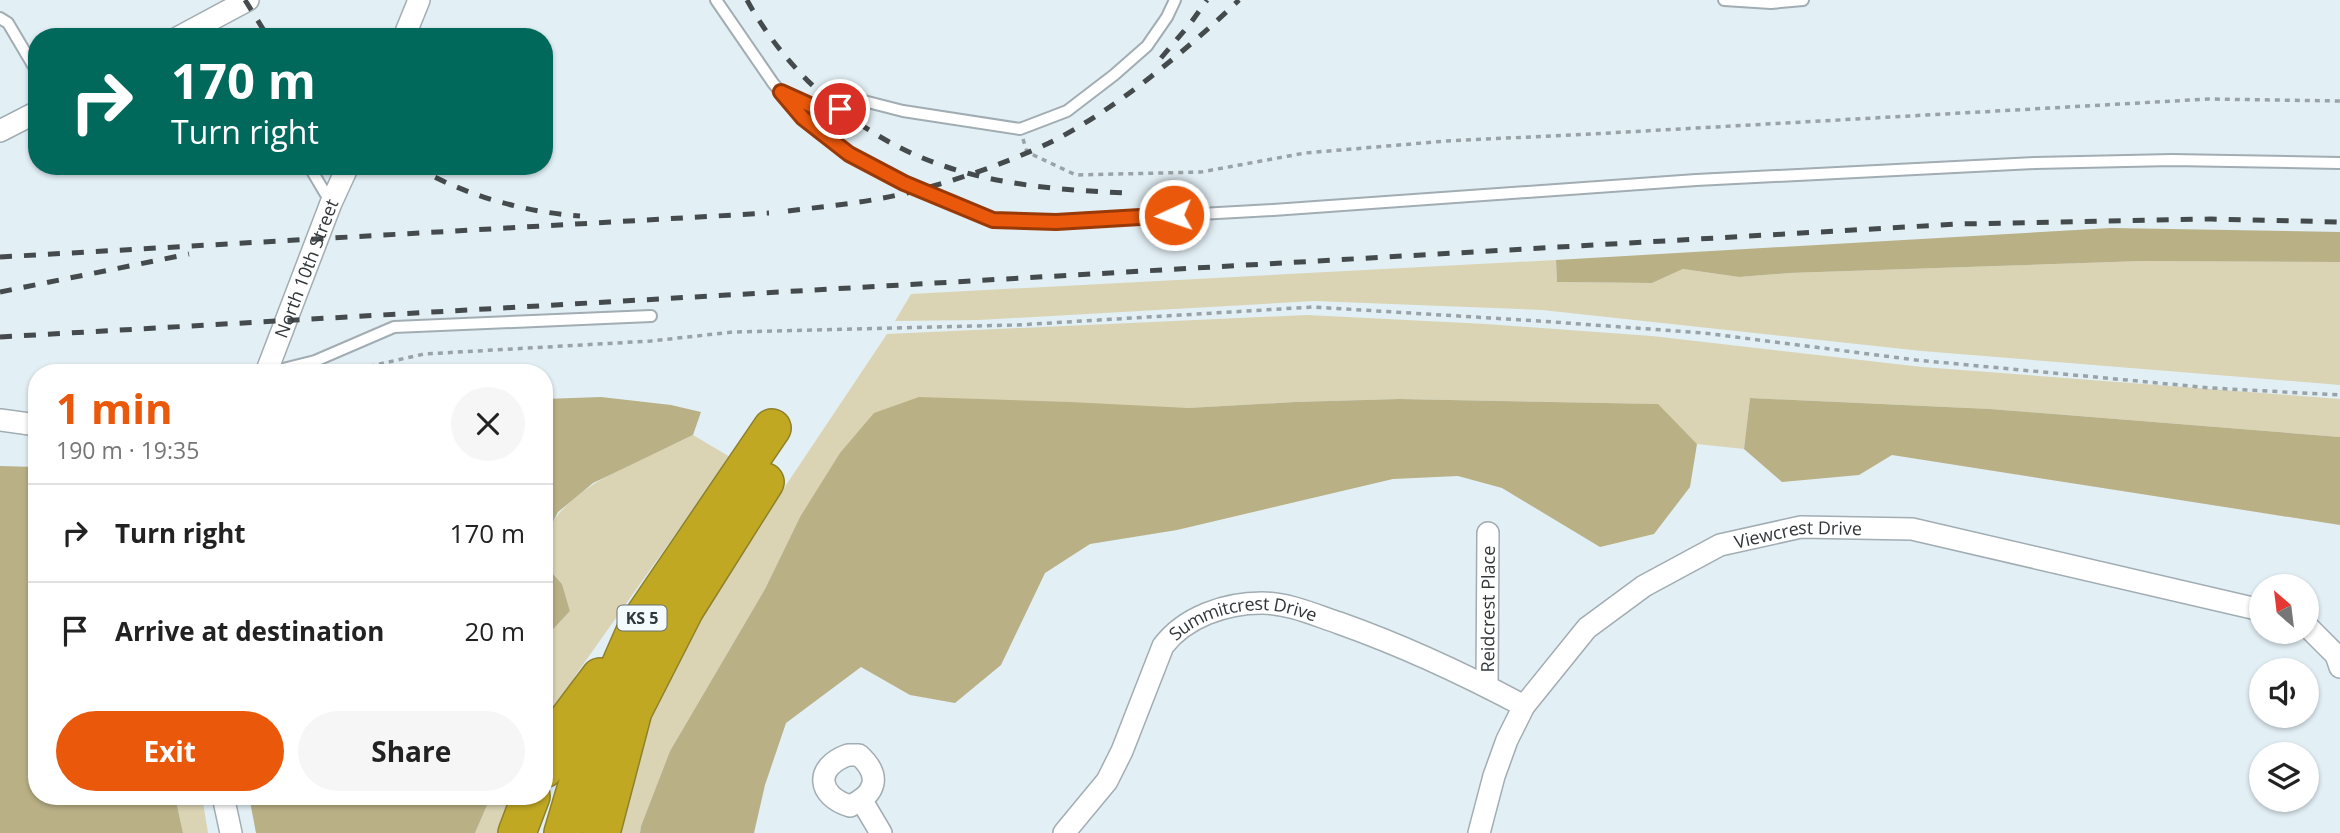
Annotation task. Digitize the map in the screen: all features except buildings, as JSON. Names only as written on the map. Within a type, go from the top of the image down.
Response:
[{"type":"highway","name":"KS 5","points":[[563,833],[596,721],[638,625],[780,437],[748,506],[685,609],[633,711],[601,833]]},
{"type":"highway","points":[[553,751],[567,722],[638,625]]},
{"type":"highway","points":[[517,833],[528,805]]},
{"type":"street","points":[[196,28],[248,0]]},
{"type":"street","points":[[408,28],[419,0]]},
{"type":"street","points":[[0,131],[28,116]]},
{"type":"street","name":"North 10th Street","points":[[270,364],[344,175]]},
{"type":"street","points":[[0,420],[28,424]]},
{"type":"street","name":"Viewcrest Drive","points":[[1479,833],[1494,776],[1507,740],[1524,706],[1587,628],[1644,586],[1720,545],[1801,527],[1912,530],[2249,607]]},
{"type":"street","name":"Reidcrest Place","points":[[1487,686],[1488,533]]},
{"type":"street","name":"Summitcrest Drive","points":[[1064,833],[1107,781],[1122,751],[1163,646],[1171,635],[1187,623],[1225,608],[1264,603],[1303,610],[1392,642],[1524,706]]},
{"type":"street","points":[[2319,638],[2336,655],[2340,667]]},
{"type":"street","points":[[862,801],[881,833]]},
{"type":"street","points":[[225,805],[230,833]]},
{"type":"lane","points":[[716,0],[781,92],[803,118],[849,154],[904,183],[993,220],[1056,222],[1273,210],[1696,180],[2022,164],[2160,160],[2340,163]]},
{"type":"lane","points":[[781,92],[812,106],[840,109],[852,97],[902,111],[1020,128],[1067,111],[1114,75],[1147,46],[1175,0]]},
{"type":"lane","points":[[1724,0],[1803,0]]},
{"type":"lane","points":[[0,19],[8,23],[28,57]]},
{"type":"lane","points":[[314,175],[331,203]]},
{"type":"lane","points":[[300,364],[394,327],[651,316]]},
{"type":"path","points":[[1020,128],[1027,152],[1076,175],[1201,172],[1305,153],[1446,141],[2209,99],[2340,101]]},
{"type":"path","points":[[380,364],[424,354],[651,341],[733,331],[1017,325],[1313,307],[1704,333],[1929,361],[2211,388],[2340,395]]},
{"type":"shaded area","points":[[2111,228],[2340,232],[2340,262],[2142,261],[1739,277],[1683,269],[1652,283],[1557,282],[1556,260]]},
{"type":"shaded area","points":[[1556,260],[1557,282],[1652,283],[1683,269],[1739,277],[2142,261],[2340,262],[2340,385],[1922,351],[1542,310],[1314,301],[979,320],[895,321],[911,294]]},
{"type":"shaded area","points":[[1307,315],[1652,336],[1922,367],[2340,399],[2340,437],[1990,409],[1750,398],[1744,449],[1697,444],[1657,404],[1399,399],[1188,408],[800,517],[765,589],[670,751],[640,833],[615,833],[638,747],[658,699],[688,641],[760,524],[887,334]]},
{"type":"shaded area","points":[[601,397],[671,405],[701,412],[693,435],[593,483],[558,512],[553,522],[553,399]]},
{"type":"shaded area","points":[[919,397],[1188,408],[1399,399],[1658,404],[1697,444],[1690,487],[1654,534],[1600,547],[1502,488],[1458,476],[1393,479],[1177,530],[1090,544],[1045,573],[1001,665],[955,703],[910,695],[861,667],[786,723],[765,785],[754,833],[640,833],[670,751],[765,589],[800,517],[840,453],[874,413]]},
{"type":"shaded area","points":[[1750,398],[1990,409],[2340,437],[2340,525],[1892,455],[1859,475],[1782,482],[1744,449]]},
{"type":"shaded area","points":[[693,435],[730,457],[577,673],[553,714],[553,629],[570,611],[562,584],[553,574],[553,523],[570,502],[588,488]]},
{"type":"shaded area","points":[[0,466],[28,467],[28,805],[177,805],[183,833],[0,833]]},
{"type":"shaded area","points":[[553,574],[562,584],[570,611],[553,629]]},
{"type":"shaded area","points":[[177,805],[203,805],[208,833],[183,833]]},
{"type":"shaded area","points":[[251,805],[487,805],[475,833],[256,833]]},
{"type":"shaded area","points":[[487,805],[513,805],[503,833],[475,833]]},
{"type":"railway","points":[[245,0],[262,28]]},
{"type":"railway","points":[[747,0],[784,55],[807,80],[858,123],[886,140],[947,167],[990,179],[1125,193]]},
{"type":"railway","points":[[1161,58],[1207,0]]},
{"type":"railway","points":[[788,211],[903,194],[989,168],[1049,143],[1124,97],[1197,39],[1239,0]]},
{"type":"railway","points":[[431,175],[473,194],[494,200],[537,211],[580,216]]},
{"type":"railway","points":[[0,257],[769,213]]},
{"type":"railway","points":[[0,337],[1958,224],[2211,219],[2340,222]]},
{"type":"railway","points":[[0,292],[189,254]]},
{"type":"route","points":[[840,109],[812,106],[781,92],[818,132],[849,154],[904,183],[993,220],[1056,222],[1174,215]]}]
